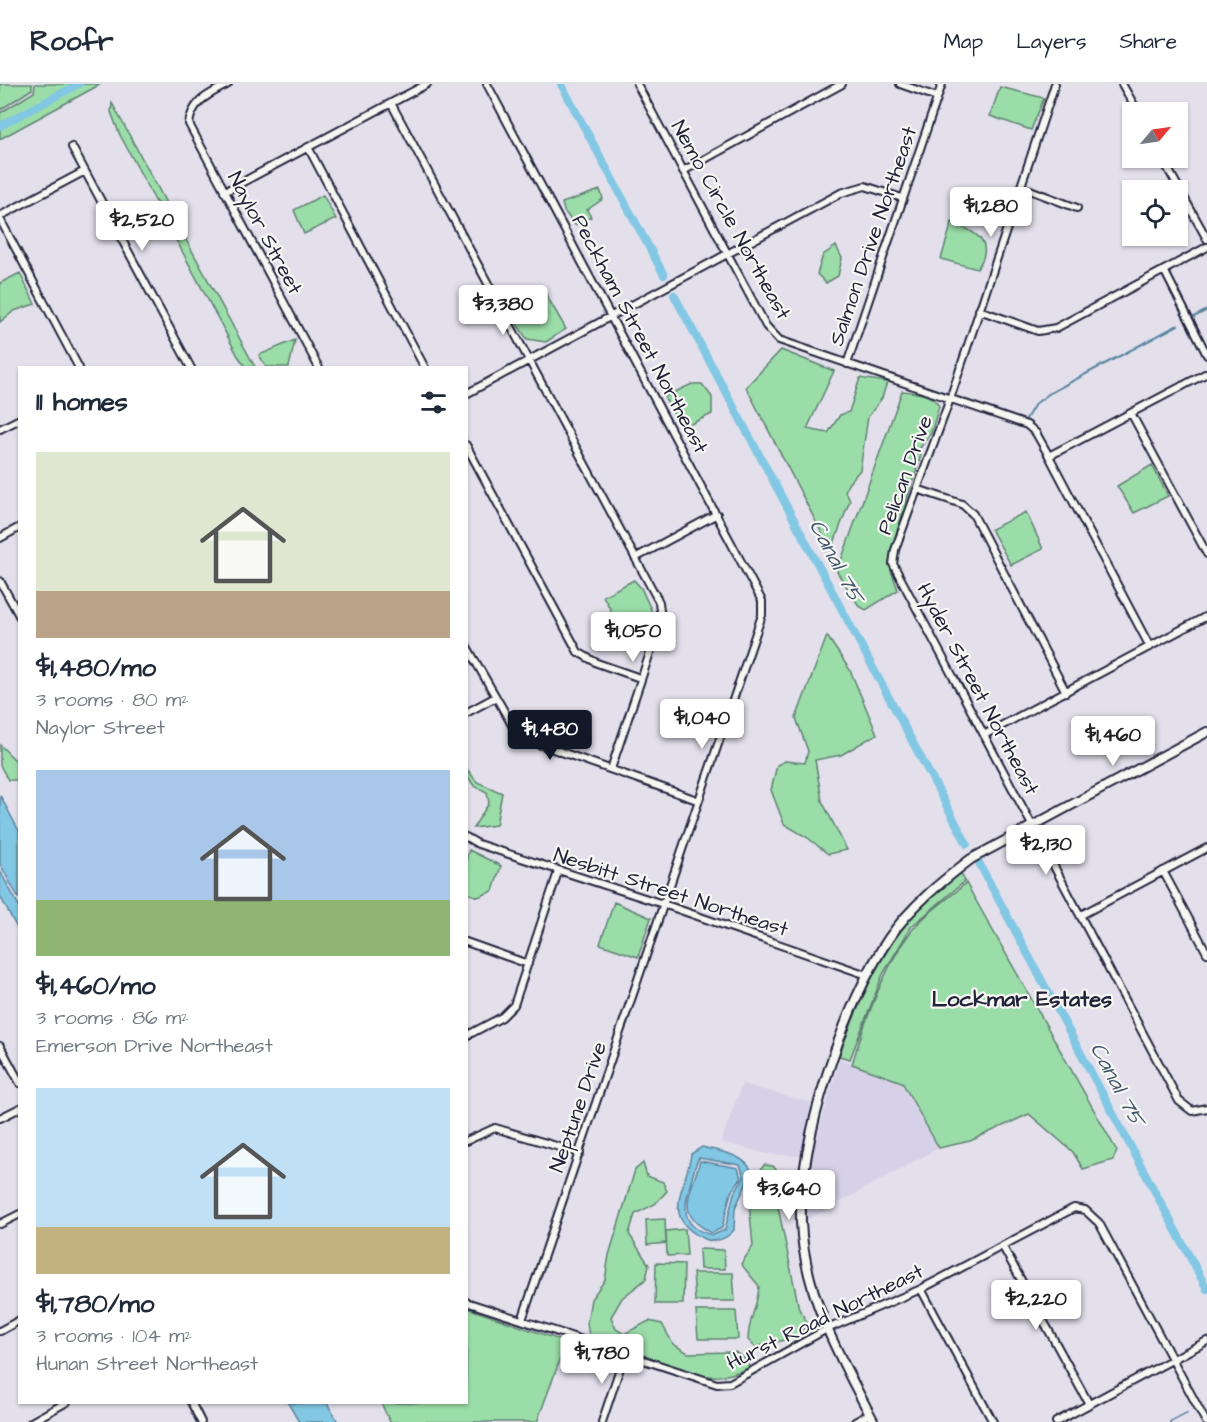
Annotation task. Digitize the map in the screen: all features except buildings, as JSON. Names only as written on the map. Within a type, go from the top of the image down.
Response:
[{"type":"street","name":"Naylor Street","points":[[228,84],[202,98],[190,112],[189,124],[318,366]]},
{"type":"street","points":[[224,192],[427,84]]},
{"type":"street","name":"Peckham Street Northeast","points":[[487,84],[762,601]]},
{"type":"street","points":[[638,86],[647,84]]},
{"type":"street","points":[[683,171],[842,84]]},
{"type":"street","points":[[900,84],[937,97]]},
{"type":"street","name":"Salmon Drive Northeast","points":[[847,364],[942,84]]},
{"type":"street","name":"Pelican Drive","points":[[893,564],[895,550],[950,399],[1055,84]]},
{"type":"street","points":[[1122,84],[1132,102]]},
{"type":"street","name":"Nemo Circle Northeast","points":[[638,86],[766,326],[779,340],[1028,425],[1036,433],[1049,456],[1150,647]]},
{"type":"street","points":[[391,103],[659,603],[661,620],[611,769]]},
{"type":"street","points":[[72,147],[190,366]]},
{"type":"street","points":[[308,147],[424,366]]},
{"type":"street","points":[[1167,168],[1207,240]]},
{"type":"street","points":[[78,366],[0,218],[85,171]]},
{"type":"street","points":[[468,393],[849,190],[865,186],[902,198]]},
{"type":"street","points":[[1022,187],[1077,208]]},
{"type":"street","points":[[979,310],[1038,331],[1056,328],[1207,247]]},
{"type":"street","points":[[1164,270],[1207,355]]},
{"type":"street","points":[[1049,456],[1207,373]]},
{"type":"street","points":[[1131,412],[1207,554]]},
{"type":"street","points":[[0,429],[18,420]]},
{"type":"street","points":[[468,449],[578,652],[597,663],[640,678]]},
{"type":"street","points":[[917,489],[962,504],[973,514],[1066,692]]},
{"type":"street","points":[[635,558],[717,514]]},
{"type":"street","points":[[0,538],[18,528]]},
{"type":"street","name":"Hyder Street Northeast","points":[[893,564],[1179,1101],[1192,1111],[1207,1108]]},
{"type":"street","points":[[0,581],[18,612]]},
{"type":"street","name":"Neptune Drive","points":[[522,1320],[697,800],[762,615],[762,601]]},
{"type":"street","points":[[984,735],[1207,616]]},
{"type":"street","points":[[468,649],[494,698],[519,737],[697,800]]},
{"type":"street","points":[[468,712],[494,698]]},
{"type":"street","points":[[874,1422],[826,1329],[807,1262],[801,1223],[808,1147],[835,1054],[867,975],[890,937],[940,882],[971,859],[1207,732]]},
{"type":"street","name":"Nesbitt Street Northeast","points":[[468,838],[478,844],[558,872],[663,904],[867,975]]},
{"type":"street","points":[[1081,915],[1207,848]]},
{"type":"street","points":[[1163,871],[1207,953]]},
{"type":"street","points":[[468,1035],[502,1017],[514,1005],[558,872]]},
{"type":"street","points":[[468,943],[528,964]]},
{"type":"street","points":[[0,1046],[18,1079]]},
{"type":"street","points":[[0,1118],[18,1109]]},
{"type":"street","points":[[468,1140],[495,1128],[580,1153]]},
{"type":"street","name":"Hurst Road Northeast","points":[[468,1303],[624,1356],[717,1384],[730,1383],[826,1329],[921,1289],[1074,1208],[1084,1210],[1099,1223],[1172,1360]]},
{"type":"street","points":[[0,1224],[18,1215]]},
{"type":"street","points":[[1003,1247],[1089,1404]]},
{"type":"street","points":[[921,1289],[993,1422]]},
{"type":"street","points":[[0,1330],[18,1321]]},
{"type":"street","points":[[1056,1422],[1207,1341]]},
{"type":"street","points":[[602,1422],[624,1356]]},
{"type":"street","points":[[1172,1360],[1206,1422]]},
{"type":"street","points":[[31,1422],[63,1404]]},
{"type":"street","points":[[192,1404],[201,1422]]},
{"type":"street","points":[[855,1422],[870,1414]]},
{"type":"shaded area","points":[[840,1059],[902,1082],[939,1148],[807,1220],[807,1192],[812,1153]]},
{"type":"shaded area","points":[[742,1084],[816,1104],[802,1156],[767,1154],[721,1142]]},
{"type":"green space","points":[[0,84],[32,84],[32,89],[0,110]]},
{"type":"green space","points":[[35,84],[101,84],[0,139],[0,113],[34,92]]},
{"type":"green space","points":[[1000,87],[1044,98],[1031,130],[990,116]]},
{"type":"green space","points":[[112,103],[254,366],[245,366],[238,356],[119,133],[111,112]]},
{"type":"green space","points":[[600,190],[603,199],[587,210],[591,217],[575,225],[564,211],[562,203]]},
{"type":"green space","points":[[323,195],[336,219],[304,234],[294,210]]},
{"type":"green space","points":[[952,222],[981,239],[984,252],[977,269],[941,259]]},
{"type":"green space","points":[[836,246],[842,258],[838,276],[826,283],[817,274],[823,255]]},
{"type":"green space","points":[[20,273],[35,304],[14,311],[0,322],[0,283]]},
{"type":"green space","points":[[544,291],[566,329],[546,342],[527,339],[513,318],[519,304]]},
{"type":"green space","points":[[295,340],[289,366],[265,366],[259,355]]},
{"type":"green space","points":[[781,350],[834,371],[807,429],[828,433],[840,415],[849,412],[860,378],[887,382],[882,398],[868,417],[860,470],[848,484],[845,492],[850,500],[833,546],[827,543],[746,387]]},
{"type":"green space","points":[[692,384],[702,384],[712,397],[712,414],[684,427],[677,420],[664,397]]},
{"type":"green space","points":[[902,391],[928,396],[939,406],[931,433],[920,448],[921,455],[893,544],[891,571],[898,590],[866,610],[859,606],[837,572]]},
{"type":"green space","points":[[1152,465],[1168,496],[1134,513],[1117,486]]},
{"type":"green space","points":[[1026,512],[1043,549],[1011,565],[991,529]]},
{"type":"green space","points":[[634,580],[641,588],[653,614],[645,622],[617,621],[603,596]]},
{"type":"green space","points":[[827,636],[850,670],[877,734],[841,755],[815,760],[822,801],[847,850],[828,854],[808,838],[784,824],[771,790],[777,765],[785,761],[805,763],[808,751],[796,718]]},
{"type":"green space","points":[[0,745],[18,763],[16,780],[8,780],[0,765]]},
{"type":"green space","points":[[468,770],[477,782],[502,793],[496,825],[473,828],[489,803],[487,792],[474,786],[468,777]]},
{"type":"green space","points":[[469,850],[501,866],[493,891],[478,897],[468,893]]},
{"type":"green space","points":[[960,872],[965,881],[911,927],[883,974],[850,1059],[839,1056],[872,977],[899,932],[936,891]]},
{"type":"green space","points":[[966,883],[1117,1151],[1113,1160],[1083,1169],[1073,1152],[1029,1114],[970,1141],[939,1148],[902,1082],[852,1064],[877,994],[903,943],[925,917]]},
{"type":"green space","points":[[614,902],[651,918],[638,957],[600,944]]},
{"type":"green space","points":[[643,1163],[647,1176],[663,1182],[667,1191],[655,1204],[635,1214],[629,1234],[649,1265],[646,1279],[622,1298],[611,1317],[616,1329],[624,1334],[649,1321],[662,1324],[673,1344],[688,1353],[735,1352],[749,1361],[748,1368],[723,1376],[697,1375],[589,1336],[587,1323],[591,1299],[605,1280],[609,1255],[635,1170]]},
{"type":"green space","points":[[764,1165],[773,1166],[783,1178],[786,1177],[786,1191],[783,1196],[775,1192],[799,1309],[807,1322],[804,1328],[793,1337],[755,1347],[748,1340],[748,1333],[759,1286],[741,1264],[753,1246],[749,1202]]},
{"type":"green space","points":[[665,1219],[666,1243],[647,1245],[646,1220]]},
{"type":"green space","points":[[685,1229],[687,1255],[667,1256],[666,1231]]},
{"type":"green space","points":[[699,1249],[724,1250],[725,1269],[700,1269]]},
{"type":"green space","points":[[656,1263],[684,1264],[683,1304],[655,1304]]},
{"type":"green space","points":[[693,1273],[733,1273],[735,1301],[695,1301]]},
{"type":"green space","points":[[468,1308],[563,1341],[565,1346],[537,1422],[390,1422],[381,1404],[468,1404]]},
{"type":"green space","points":[[696,1311],[736,1311],[738,1339],[698,1339]]},
{"type":"water","points":[[0,795],[18,829],[18,897],[0,864]]},
{"type":"water","points":[[0,871],[18,904],[18,930],[0,896]]},
{"type":"water","points":[[702,1147],[724,1152],[744,1161],[752,1172],[735,1208],[734,1230],[721,1239],[713,1241],[705,1239],[691,1231],[682,1222],[679,1201],[691,1154]],"holes":[[[699,1158],[740,1165],[744,1177],[734,1193],[725,1230],[713,1235],[696,1228],[687,1217],[686,1203]]]},
{"type":"water","points":[[700,1161],[738,1168],[741,1178],[731,1192],[722,1228],[712,1233],[700,1226],[689,1211],[688,1202]]},
{"type":"water","points":[[289,1404],[328,1404],[338,1422],[299,1422]]},
{"type":"waterway","points":[[0,126],[79,84]]},
{"type":"waterway","name":"Canal 75","points":[[561,84],[664,275]]},
{"type":"waterway","name":"Canal 75","points":[[674,295],[967,844]]},
{"type":"waterway","points":[[1194,317],[1207,310]]},
{"type":"waterway","points":[[1026,419],[1035,404],[1050,393],[1178,325]]},
{"type":"waterway","name":"Canal 75","points":[[979,863],[1207,1289]]},
{"type":"waterway","points":[[1170,1422],[1187,1413]]},
{"type":"district","name":"Lockmar Estates","points":[[1022,999]]}]
